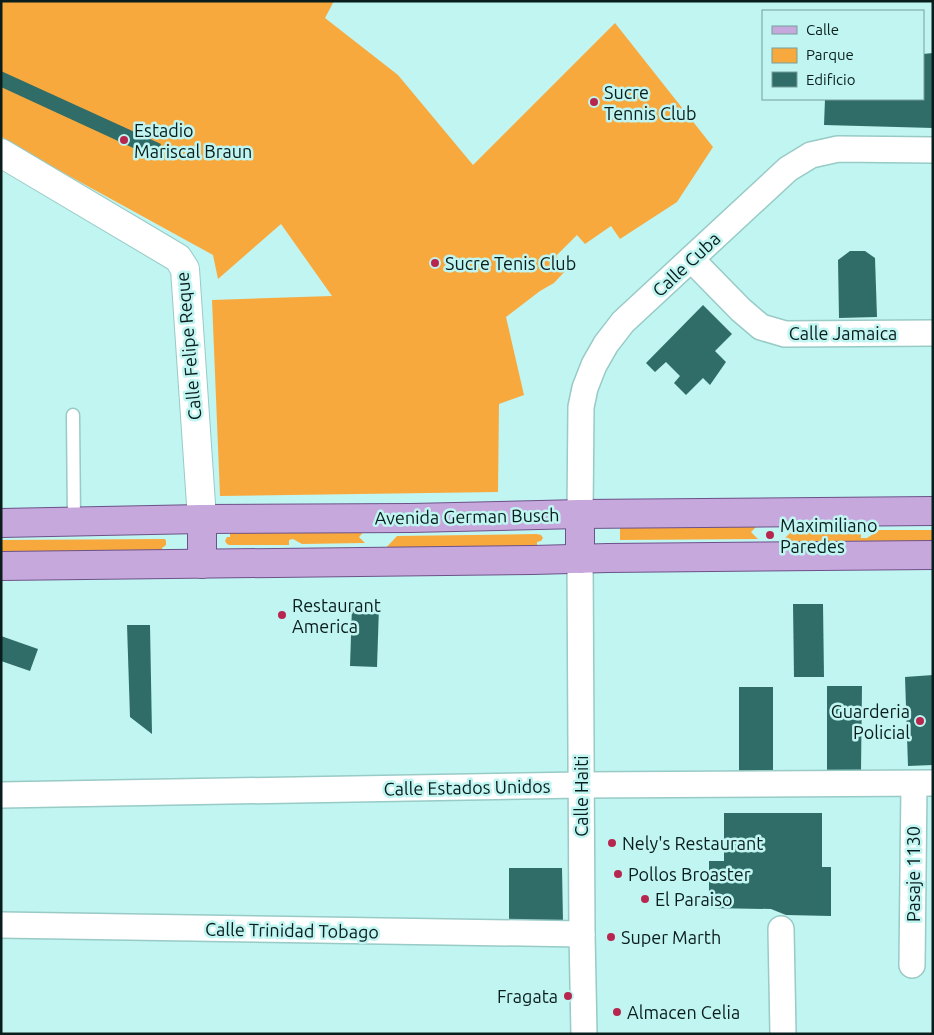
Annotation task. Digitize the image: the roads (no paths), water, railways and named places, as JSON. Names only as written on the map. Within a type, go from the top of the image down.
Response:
[{"type":"main road","name":"Calle Felipe Reque","points":[[1,153],[178,258],[185,269],[202,519]]},
{"type":"main road","name":"Avenida German Busch","points":[[1,523],[933,510]]},
{"type":"main road","points":[[580,514],[580,559]]},
{"type":"main road","points":[[202,519],[202,564]]},
{"type":"main road","points":[[1,566],[933,555]]},
{"type":"street","name":"Calle Cuba","points":[[580,514],[581,407],[585,388],[594,365],[606,344],[623,322],[788,169],[810,155],[838,149],[933,150]]},
{"type":"street","name":"Calle Jamaica","points":[[691,259],[741,310],[762,327],[785,334],[933,333]]},
{"type":"street","name":"Calle Haiti","points":[[580,559],[584,1034]]},
{"type":"street","name":"Calle Estados Unidos","points":[[1,795],[581,785],[923,784]]},
{"type":"street","name":"Pasaje 1130","points":[[912,965],[923,784]]},
{"type":"street","name":"Calle Trinidad Tobago","points":[[1,926],[582,934]]},
{"type":"street","points":[[782,929],[783,1034]]},
{"type":"lane","points":[[73,416],[74,521]]},
{"type":"place","name":"Sucre Tennis Club","points":[[594,102]]},
{"type":"place","name":"Estadio Mariscal Braun","points":[[124,140]]},
{"type":"place","name":"Sucre Tenis Club","points":[[435,263]]},
{"type":"place","name":"Maximiliano Paredes","points":[[770,535]]},
{"type":"place","name":"Restaurant America","points":[[282,615]]},
{"type":"place","name":"Guarderia Policial","points":[[920,721]]},
{"type":"place","name":"Nely's Restaurant","points":[[612,843]]},
{"type":"place","name":"Pollos Broaster","points":[[618,874]]},
{"type":"place","name":"El Paraiso","points":[[645,899]]},
{"type":"place","name":"Super Marth","points":[[611,937]]},
{"type":"place","name":"Fragata","points":[[568,996]]},
{"type":"place","name":"Almacen Celia","points":[[617,1012]]}]
